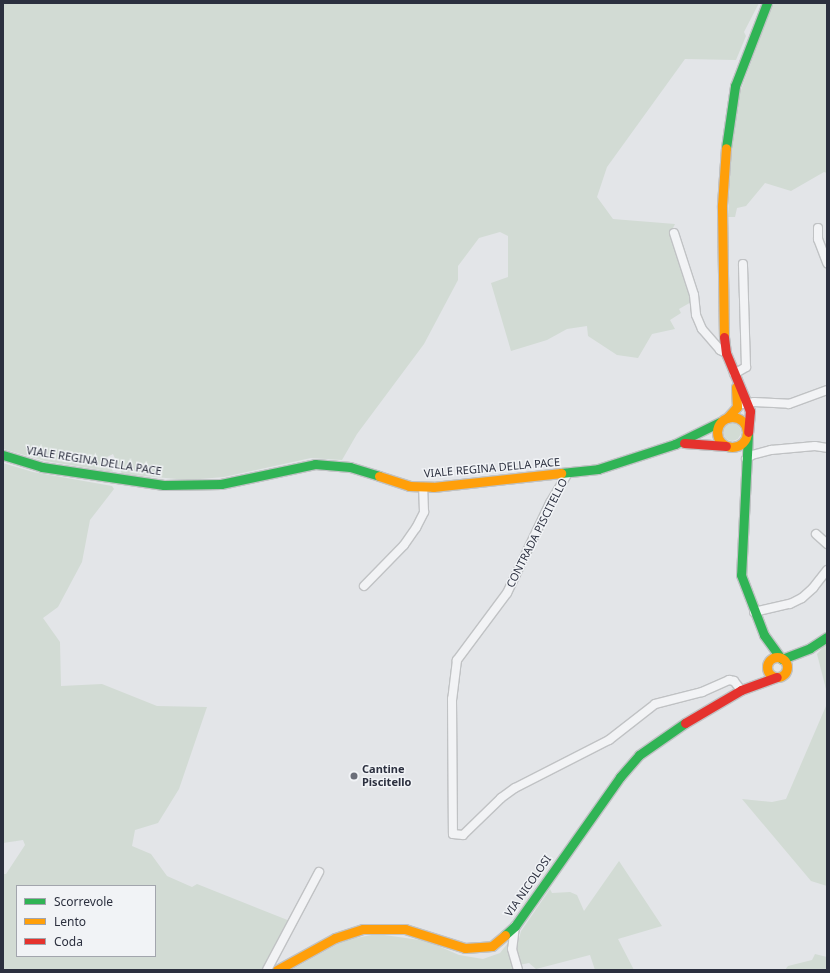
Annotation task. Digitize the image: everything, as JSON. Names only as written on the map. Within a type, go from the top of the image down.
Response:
[{"type":"main road","points":[[767,3],[740,67],[728,122],[722,205],[722,324],[726,353],[750,411],[744,472],[740,567],[743,583],[764,635],[782,658],[787,670]]},
{"type":"main road","points":[[734,375],[737,407],[724,420],[718,438],[740,454],[744,472]]},
{"type":"main road","points":[[739,418],[747,426],[748,435],[742,444],[729,446],[701,442],[675,444],[724,420],[739,418]]},
{"type":"main road","name":"VIALE REGINA DELLA PACE","points":[[3,455],[42,467],[164,485],[221,484],[315,464],[350,467],[396,483],[423,487],[568,473],[621,463],[675,444]]},
{"type":"main road","points":[[764,635],[769,672],[777,677]]},
{"type":"main road","points":[[744,688],[772,659],[782,658],[810,648],[827,638]]},
{"type":"main road","points":[[744,688],[783,675],[810,648]]},
{"type":"main road","name":"VIA NICOLOSI","points":[[277,970],[335,938],[363,929],[405,929],[452,944],[476,949],[496,943],[515,926],[629,765],[661,738],[744,688]]},
{"type":"street","points":[[818,228],[818,239],[827,263]]},
{"type":"street","points":[[674,233],[694,295],[696,315],[702,329],[720,350],[726,353]]},
{"type":"street","points":[[734,375],[746,367],[743,264]]},
{"type":"street","points":[[737,407],[747,402],[789,404],[827,390]]},
{"type":"street","points":[[748,435],[759,449],[771,450]]},
{"type":"street","points":[[746,459],[752,455],[771,450],[815,446],[827,448]]},
{"type":"street","name":"CONTRADA PISCITELLO","points":[[568,473],[550,503],[507,593],[457,660],[452,699],[453,834],[463,835],[501,798],[515,788],[609,740],[655,704],[702,692],[729,680],[734,681],[744,688]]},
{"type":"street","points":[[364,586],[404,545],[416,528],[425,504],[423,487]]},
{"type":"street","points":[[816,534],[827,544]]},
{"type":"street","points":[[754,612],[790,604],[802,598],[813,588],[827,570]]},
{"type":"street","points":[[267,970],[319,872]]},
{"type":"street","points":[[515,926],[512,949],[518,970]]},
{"type":"shaded area","points":[[3,3],[759,3],[744,32],[746,36],[736,60],[685,59],[607,167],[597,197],[613,219],[675,224],[671,232],[693,301],[679,309],[681,313],[670,320],[675,329],[652,334],[638,358],[617,355],[588,336],[587,326],[567,329],[547,340],[511,351],[491,283],[508,277],[508,236],[500,232],[479,238],[458,266],[458,280],[424,344],[357,434],[342,460],[311,458],[224,477],[188,480],[122,474],[113,454],[107,457],[113,472],[45,461],[3,449]]},
{"type":"shaded area","points":[[773,3],[827,3],[827,173],[824,172],[791,191],[765,183],[746,206],[737,208],[735,217],[728,217],[732,141],[738,98]]},
{"type":"shaded area","points":[[728,423],[736,423],[741,428],[739,439],[736,441],[728,441],[723,436],[723,428]]},
{"type":"shaded area","points":[[3,463],[33,472],[112,486],[114,489],[90,520],[82,562],[58,607],[43,618],[60,642],[61,686],[102,684],[157,706],[207,707],[179,789],[158,823],[135,830],[132,846],[151,854],[167,876],[192,887],[197,884],[290,921],[264,970],[3,970],[3,874],[6,874],[25,845],[23,840],[3,843]]},
{"type":"shaded area","points":[[827,643],[827,693],[817,654]]},
{"type":"shaded area","points":[[827,698],[827,886],[811,881],[742,799],[772,802],[786,799],[826,706]]},
{"type":"shaded area","points":[[619,861],[662,926],[618,939],[634,970],[595,970],[590,955],[536,969],[529,963],[519,965],[516,950],[521,931],[550,889],[552,893],[570,892],[577,895],[584,911]]},
{"type":"shaded area","points":[[377,934],[427,941],[459,955],[483,959],[500,953],[508,943],[516,970],[291,970],[345,940]]},
{"type":"shaded area","points":[[815,954],[827,957],[827,970],[785,970],[788,966],[812,960]]},
{"type":"traffic: fast","points":[[726,148],[735,86],[767,3]]},
{"type":"traffic: fast","points":[[561,473],[598,469],[675,444],[720,422]]},
{"type":"traffic: fast","points":[[748,434],[741,575],[764,635],[781,658]]},
{"type":"traffic: fast","points":[[3,455],[42,467],[164,485],[221,484],[315,464],[350,467],[379,476]]},
{"type":"traffic: fast","points":[[782,659],[810,648],[827,637]]},
{"type":"traffic: fast","points":[[505,935],[515,926],[620,777],[639,755],[685,723]]},
{"type":"traffic: slow","points":[[724,337],[722,205],[726,148]]},
{"type":"traffic: slow","points":[[727,418],[737,407],[736,387]]},
{"type":"traffic: slow","points":[[732,417],[743,421],[747,432],[743,443],[732,447],[721,443],[717,432],[721,421],[732,417]]},
{"type":"traffic: slow","points":[[379,476],[409,486],[433,487],[561,473]]},
{"type":"traffic: slow","points":[[777,657],[784,660],[787,667],[784,674],[777,677],[770,674],[767,667],[770,660],[777,657]]},
{"type":"traffic: slow","points":[[277,970],[335,938],[363,929],[405,929],[465,948],[492,946],[505,935]]},
{"type":"traffic: jam","points":[[724,337],[726,353],[750,411],[748,432]]},
{"type":"traffic: jam","points":[[684,443],[726,446]]},
{"type":"traffic: jam","points":[[685,723],[741,690],[777,677]]},
{"type":"place","name":"Cantine Piscitello","points":[[354,776]]}]
